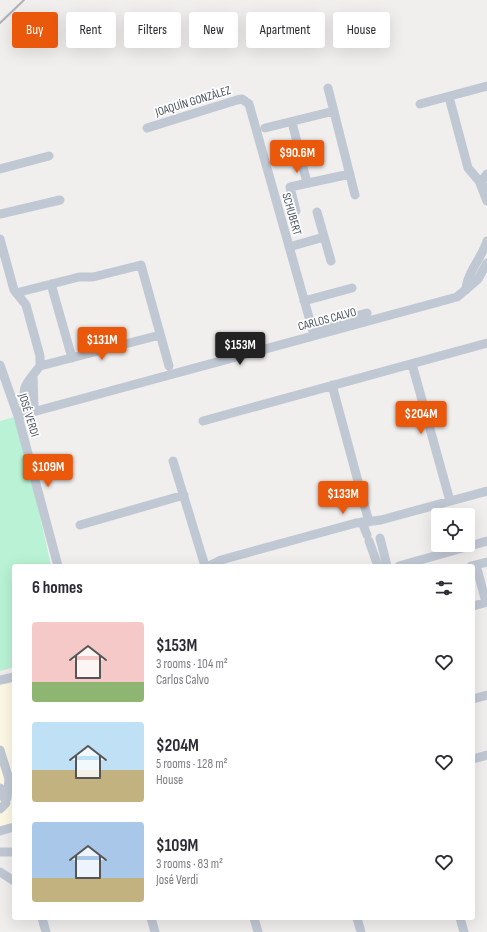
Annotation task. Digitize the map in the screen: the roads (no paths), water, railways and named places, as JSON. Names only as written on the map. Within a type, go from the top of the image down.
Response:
[{"type":"street","points":[[420,104],[487,86]]},
{"type":"street","points":[[328,88],[356,195]]},
{"type":"street","points":[[449,97],[468,168],[487,190]]},
{"type":"street","name":"JOAQUÍN GONZÁLEZ","points":[[147,128],[237,100],[246,101]]},
{"type":"street","name":"SCHUBERT","points":[[246,101],[250,108],[313,331]]},
{"type":"street","points":[[265,128],[334,111]]},
{"type":"street","points":[[292,122],[307,183]]},
{"type":"street","points":[[0,168],[49,156]]},
{"type":"street","points":[[274,193],[291,190],[307,183],[350,174]]},
{"type":"street","points":[[480,183],[487,174]]},
{"type":"street","points":[[480,183],[487,201]]},
{"type":"street","points":[[291,190],[296,211]]},
{"type":"street","points":[[0,214],[60,200]]},
{"type":"street","points":[[317,212],[331,261]]},
{"type":"street","points":[[289,247],[324,237]]},
{"type":"street","points":[[0,239],[16,293],[26,305],[40,356],[40,366],[25,382],[25,414]]},
{"type":"street","points":[[466,291],[470,275],[486,251],[487,241]]},
{"type":"street","name":"CARLOS CALVO","points":[[25,414],[313,331],[457,297],[466,291],[478,279],[487,263]]},
{"type":"street","points":[[16,293],[79,276],[93,277],[141,265],[169,366]]},
{"type":"street","points":[[51,284],[72,358]]},
{"type":"street","points":[[304,301],[352,288]]},
{"type":"street","points":[[313,331],[366,313]]},
{"type":"street","points":[[40,366],[160,335]]},
{"type":"street","points":[[203,420],[487,343]]},
{"type":"street","points":[[412,364],[450,501]]},
{"type":"street","name":"JOSÉ VERDI","points":[[0,365],[25,414],[58,564]]},
{"type":"street","points":[[332,385],[369,522],[368,538],[377,564]]},
{"type":"street","points":[[173,461],[204,564]]},
{"type":"street","points":[[213,564],[221,560],[487,491]]},
{"type":"street","points":[[80,525],[184,495]]},
{"type":"street","points":[[369,522],[380,535],[387,564]]},
{"type":"street","points":[[406,564],[487,541]]},
{"type":"street","points":[[475,565],[487,562]]},
{"type":"street","points":[[475,568],[486,602],[475,605]]},
{"type":"street","points":[[0,680],[12,677]]},
{"type":"street","points":[[475,698],[487,695]]},
{"type":"street","points":[[0,750],[9,779],[4,804]]},
{"type":"street","points":[[475,758],[487,755]]},
{"type":"street","points":[[0,788],[4,804]]},
{"type":"street","points":[[0,831],[12,828]]},
{"type":"street","points":[[0,852],[12,852]]},
{"type":"street","points":[[0,872],[12,880]]},
{"type":"street","points":[[43,920],[46,932]]},
{"type":"street","points":[[152,920],[155,932]]},
{"type":"street","points":[[255,920],[258,932]]},
{"type":"street","points":[[358,920],[361,932]]},
{"type":"street","points":[[461,920],[464,932]]},
{"type":"railway","points":[[0,23],[24,0]]}]
